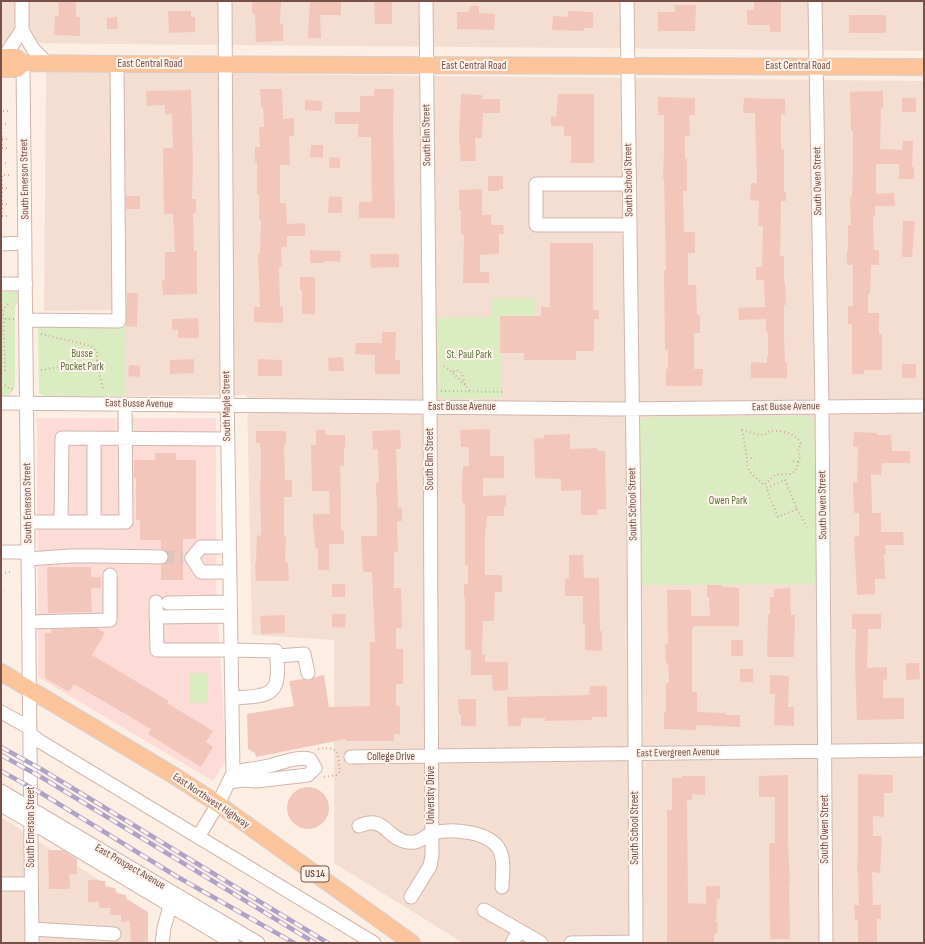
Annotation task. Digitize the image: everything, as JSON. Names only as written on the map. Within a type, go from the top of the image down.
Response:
[{"type":"main road","name":"East Central Road","points":[[2,61],[17,69],[23,63],[426,66],[627,65],[924,67]]},
{"type":"main road","name":"East Northwest Highway","points":[[1,672],[30,688],[218,804],[412,943]]},
{"type":"street","points":[[22,1],[22,30],[33,49],[47,64]]},
{"type":"street","name":"South Maple Street","points":[[225,1],[224,65],[227,405],[233,747],[231,778]]},
{"type":"street","name":"South Elm Street","points":[[426,1],[430,407],[431,757]]},
{"type":"street","name":"South School Street","points":[[627,1],[636,942]]},
{"type":"street","name":"South Owen Street","points":[[815,1],[822,406],[826,943]]},
{"type":"street","points":[[2,61],[22,30]]},
{"type":"street","name":"South Emerson Street","points":[[23,63],[26,284],[21,319],[27,403],[32,943]]},
{"type":"street","points":[[21,319],[119,320],[117,64]]},
{"type":"street","points":[[628,184],[536,184],[536,225],[630,225]]},
{"type":"street","points":[[1,244],[25,243]]},
{"type":"street","points":[[1,284],[26,284]]},
{"type":"street","name":"East Busse Avenue","points":[[1,403],[632,408],[924,406]]},
{"type":"street","points":[[28,522],[126,522],[125,404]]},
{"type":"street","points":[[62,522],[62,438],[228,439]]},
{"type":"street","points":[[94,438],[94,522]]},
{"type":"street","points":[[229,547],[201,547],[188,558],[201,572],[229,572]]},
{"type":"street","points":[[1,552],[28,556],[161,557]]},
{"type":"street","points":[[29,622],[110,620],[110,575]]},
{"type":"street","points":[[230,602],[162,602],[156,617],[157,650],[276,651],[278,678],[272,691],[263,695],[232,698]]},
{"type":"street","points":[[156,617],[230,616]]},
{"type":"street","points":[[277,656],[304,654],[308,673]]},
{"type":"street","points":[[1,712],[30,731],[41,742],[374,943]]},
{"type":"street","name":"East Evergreen Avenue","points":[[431,757],[924,750]]},
{"type":"street","points":[[198,837],[218,804],[231,778],[240,771],[264,767],[302,757],[310,759],[315,768],[308,775],[256,781],[231,778]]},
{"type":"street","name":"College Drive","points":[[351,757],[431,757]]},
{"type":"street","name":"University Drive","points":[[411,897],[432,862],[431,757]]},
{"type":"street","name":"East Prospect Avenue","points":[[1,791],[235,928],[258,943]]},
{"type":"street","name":"East Prospect Avenue","points":[[1,805],[234,943]]},
{"type":"street","name":"University Drive","points":[[359,826],[371,822],[377,823],[400,840],[410,842],[422,840],[432,833]]},
{"type":"street","points":[[432,833],[463,832],[486,838],[495,843],[500,851],[502,861],[502,887]]},
{"type":"street","points":[[1,884],[31,884]]},
{"type":"street","points":[[162,943],[164,928],[170,906]]},
{"type":"street","points":[[484,910],[522,936],[541,943]]},
{"type":"street","points":[[234,943],[235,928]]},
{"type":"street","points":[[32,929],[114,934]]},
{"type":"street","points":[[512,943],[522,936]]},
{"type":"street","points":[[571,943],[636,942]]},
{"type":"path","points":[[8,111],[1,111],[2,148],[8,148]]},
{"type":"path","points":[[1,124],[8,124]]},
{"type":"path","points":[[2,140],[8,140]]},
{"type":"path","points":[[1,164],[8,163]]},
{"type":"path","points":[[9,175],[2,175],[2,188],[2,216],[9,216]]},
{"type":"path","points":[[2,188],[9,188]]},
{"type":"path","points":[[2,204],[9,204]]},
{"type":"path","points":[[4,371],[2,319],[3,309],[10,302]]},
{"type":"path","points":[[2,319],[21,319]]},
{"type":"path","points":[[41,334],[91,346],[97,352],[97,361],[103,389]]},
{"type":"path","points":[[41,370],[97,361]]},
{"type":"path","points":[[444,366],[452,372],[471,392]]},
{"type":"path","points":[[452,372],[456,370],[460,371],[462,373],[465,385]]},
{"type":"path","points":[[5,385],[10,389],[16,389]]},
{"type":"path","points":[[436,391],[502,392]]},
{"type":"path","points":[[742,430],[759,435],[764,435],[772,431],[791,434],[801,444],[798,449],[800,457],[798,462],[797,469],[792,474],[775,475],[764,484],[748,470],[748,458],[742,430]]},
{"type":"path","points":[[748,458],[755,458]]},
{"type":"path","points":[[793,460],[798,462]]},
{"type":"path","points":[[797,510],[778,517],[766,488],[784,480],[797,510],[807,527]]},
{"type":"path","points":[[1,573],[12,572]]},
{"type":"shaded area","points":[[1,1],[924,1],[924,51],[1,43]]},
{"type":"shaded area","points":[[46,72],[924,81],[924,943],[463,943],[334,863],[334,640],[252,635],[247,395],[125,396],[126,310],[44,311]]},
{"type":"shaded area","points":[[37,418],[216,418],[216,588],[226,760],[213,781],[38,677]]},
{"type":"shaded area","points":[[1,817],[132,901],[132,943],[1,943]]},
{"type":"green space","points":[[1,292],[19,292],[20,300],[15,306],[15,385],[11,394],[1,398]]},
{"type":"green space","name":"St. Paul Park","points":[[491,298],[535,298],[535,316],[500,316],[502,398],[445,399],[439,397],[436,391],[437,318],[491,317]]},
{"type":"green space","name":"Busse Pocket Park","points":[[38,326],[126,326],[125,396],[44,396],[39,393]]},
{"type":"green space","name":"Owen Park","points":[[809,416],[815,421],[816,584],[641,585],[640,420],[649,417]]},
{"type":"green space","points":[[190,673],[207,673],[207,703],[190,703]]},
{"type":"building","points":[[58,1],[76,1],[76,17],[80,17],[80,36],[54,35],[55,16],[59,16]]},
{"type":"building","points":[[252,1],[281,1],[280,24],[283,24],[283,41],[256,42],[255,14],[252,14]]},
{"type":"building","points":[[310,1],[341,1],[341,15],[320,15],[321,38],[308,38]]},
{"type":"building","points":[[374,1],[392,1],[392,24],[375,24]]},
{"type":"building","points":[[754,2],[781,2],[781,32],[770,32],[770,25],[747,25],[747,10],[754,10]]},
{"type":"building","points":[[675,5],[696,5],[695,31],[658,31],[658,12],[675,12]]},
{"type":"building","points":[[470,6],[479,6],[479,13],[495,14],[494,30],[457,29],[457,12],[469,12]]},
{"type":"building","points":[[168,11],[191,11],[191,17],[195,17],[195,32],[169,33]]},
{"type":"building","points":[[568,11],[593,12],[593,28],[584,28],[584,31],[552,30],[553,16],[568,17]]},
{"type":"building","points":[[849,15],[886,15],[886,33],[849,33]]},
{"type":"building","points":[[117,17],[118,29],[107,29],[107,18]]},
{"type":"building","points":[[260,89],[282,89],[283,119],[294,118],[294,136],[289,136],[290,165],[280,165],[280,203],[286,203],[287,224],[305,223],[305,236],[287,236],[287,247],[281,247],[282,267],[279,267],[280,307],[283,307],[283,323],[254,322],[254,307],[260,307],[258,254],[260,254],[261,220],[259,220],[259,194],[257,194],[257,162],[255,162],[255,147],[260,147],[259,127],[264,127]]},
{"type":"building","points":[[374,89],[394,89],[393,121],[395,218],[359,218],[359,202],[372,202],[371,137],[358,137],[358,124],[335,124],[335,112],[360,112],[360,96],[374,96]]},
{"type":"building","points":[[191,90],[193,166],[192,199],[196,199],[196,213],[193,213],[194,251],[197,251],[197,294],[163,295],[162,280],[165,279],[165,252],[175,252],[173,214],[164,214],[163,148],[173,148],[172,114],[165,114],[165,105],[147,106],[146,91]]},
{"type":"building","points":[[883,91],[880,149],[902,150],[903,141],[913,141],[912,167],[914,167],[914,179],[899,179],[899,164],[876,164],[876,194],[894,193],[895,206],[875,206],[875,217],[873,217],[874,250],[879,250],[879,265],[871,265],[868,313],[879,313],[879,334],[882,334],[882,370],[864,370],[864,374],[852,374],[852,324],[848,324],[848,306],[853,306],[853,265],[847,265],[848,225],[851,225],[850,197],[852,197],[853,163],[853,131],[851,131],[850,92]]},
{"type":"building","points":[[461,94],[482,95],[482,99],[500,99],[500,113],[483,113],[482,138],[475,138],[476,161],[461,161],[459,138]]},
{"type":"building","points":[[558,94],[594,94],[594,163],[571,163],[571,136],[564,136],[564,126],[551,126],[551,116],[556,117]]},
{"type":"building","points":[[658,97],[695,98],[695,115],[689,115],[690,136],[685,136],[687,191],[683,191],[684,232],[695,232],[695,253],[688,253],[688,285],[696,285],[697,315],[700,315],[700,333],[694,333],[694,369],[703,369],[702,386],[666,386],[668,350],[665,350],[664,270],[666,270],[663,178],[664,115],[658,115]]},
{"type":"building","points":[[744,98],[785,99],[785,114],[781,114],[781,149],[784,149],[784,192],[786,192],[786,201],[781,201],[780,256],[784,256],[786,305],[784,305],[784,336],[787,378],[751,378],[751,362],[767,363],[768,332],[766,332],[766,319],[739,320],[738,308],[765,307],[764,280],[756,280],[756,267],[762,267],[763,226],[758,226],[759,201],[750,200],[751,183],[757,183],[755,113],[743,113]]},
{"type":"building","points":[[902,98],[916,98],[916,112],[902,112]]},
{"type":"building","points":[[305,100],[322,101],[322,111],[305,110]]},
{"type":"building","points":[[311,145],[323,145],[323,158],[310,157]]},
{"type":"building","points":[[330,157],[340,158],[340,168],[329,168]]},
{"type":"building","points":[[488,176],[503,176],[503,189],[499,189],[499,191],[488,191]]},
{"type":"building","points":[[482,189],[482,215],[491,215],[491,225],[503,225],[504,234],[499,234],[499,254],[480,255],[480,272],[489,272],[489,283],[463,283],[464,234],[461,234],[459,190]]},
{"type":"building","points":[[126,196],[140,196],[140,209],[126,209]]},
{"type":"building","points":[[329,196],[342,197],[342,213],[328,213]]},
{"type":"building","points":[[903,221],[915,221],[912,257],[902,257]]},
{"type":"building","points":[[550,243],[593,243],[593,310],[599,310],[599,319],[594,319],[594,351],[576,351],[576,360],[524,360],[524,353],[500,353],[500,316],[541,316],[541,307],[550,307]]},
{"type":"building","points":[[310,250],[341,251],[340,262],[324,261],[324,263],[310,263]]},
{"type":"building","points":[[370,254],[399,254],[399,267],[371,268]]},
{"type":"building","points":[[300,277],[315,277],[315,314],[302,314],[302,290],[300,290]]},
{"type":"building","points":[[127,293],[138,293],[137,327],[126,326]]},
{"type":"building","points":[[198,318],[199,338],[178,338],[178,330],[172,330],[172,319]]},
{"type":"building","points":[[382,332],[396,332],[395,360],[400,360],[400,374],[375,374],[375,355],[355,354],[356,343],[382,343]]},
{"type":"building","points":[[343,357],[344,371],[329,371],[328,358]]},
{"type":"building","points":[[194,359],[194,373],[170,374],[170,360]]},
{"type":"building","points":[[258,359],[282,360],[282,376],[258,376]]},
{"type":"building","points":[[902,364],[916,364],[916,378],[902,378]]},
{"type":"building","points":[[129,365],[140,366],[140,377],[128,376]]},
{"type":"building","points":[[490,429],[490,456],[504,456],[504,478],[483,478],[483,496],[506,495],[506,507],[504,507],[504,516],[487,516],[485,529],[485,575],[502,575],[502,592],[495,592],[494,621],[483,621],[482,654],[485,655],[485,662],[508,662],[508,690],[493,691],[492,675],[471,675],[471,650],[465,650],[464,584],[468,584],[468,565],[465,565],[465,503],[462,503],[462,484],[463,466],[469,466],[469,447],[461,447],[460,430]]},
{"type":"building","points":[[316,430],[325,430],[325,435],[345,435],[344,466],[340,466],[341,531],[344,531],[344,544],[329,544],[329,570],[318,570],[318,548],[315,548],[313,529],[313,514],[330,514],[329,491],[312,491],[311,445],[316,445]]},
{"type":"building","points":[[400,430],[401,449],[396,449],[398,508],[402,508],[402,521],[397,521],[398,552],[394,552],[394,588],[401,588],[402,628],[396,628],[396,649],[403,649],[403,684],[396,684],[396,706],[400,706],[400,734],[394,734],[394,741],[346,741],[346,739],[256,757],[255,753],[248,749],[247,714],[294,706],[289,681],[303,679],[309,681],[315,677],[324,675],[329,707],[370,706],[370,642],[375,642],[372,572],[363,572],[361,536],[377,536],[376,482],[379,482],[378,449],[373,450],[372,431]]},
{"type":"building","points":[[256,431],[286,431],[286,444],[284,445],[285,480],[292,480],[292,497],[284,497],[284,536],[286,536],[285,562],[288,562],[289,581],[256,581],[255,563],[257,535],[261,536],[261,449],[260,443],[256,443]]},
{"type":"building","points":[[854,432],[891,435],[892,451],[910,451],[910,463],[882,463],[881,475],[871,474],[872,513],[881,513],[881,532],[903,532],[904,545],[885,545],[885,579],[875,579],[875,594],[857,595],[854,537],[859,536],[859,513],[854,513],[853,482],[857,482],[858,447],[853,447]]},
{"type":"building","points":[[570,434],[570,449],[597,448],[597,451],[605,451],[606,509],[597,510],[597,515],[581,515],[581,490],[561,491],[561,479],[535,478],[534,439],[544,438],[544,435]]},
{"type":"building","points":[[155,453],[176,453],[176,460],[196,460],[196,539],[183,539],[183,580],[161,580],[161,565],[168,561],[169,557],[165,550],[161,549],[161,540],[140,540],[140,520],[136,520],[136,478],[134,478],[134,460],[155,460]]},
{"type":"building","points":[[569,555],[583,555],[584,578],[599,578],[602,651],[585,650],[583,596],[565,596],[565,579],[569,578]]},
{"type":"building","points":[[47,567],[91,567],[91,577],[101,577],[101,588],[91,588],[92,612],[48,613]]},
{"type":"building","points":[[332,584],[345,584],[345,597],[332,597]]},
{"type":"building","points":[[707,585],[722,585],[722,587],[739,588],[739,626],[694,626],[694,628],[692,628],[692,692],[697,692],[697,712],[740,715],[740,727],[696,725],[696,730],[664,729],[664,712],[666,712],[666,683],[669,683],[665,644],[668,644],[667,590],[691,590],[691,616],[710,616]]},
{"type":"building","points":[[790,588],[791,615],[795,615],[794,657],[767,657],[770,597],[774,597],[774,589]]},
{"type":"building","points":[[332,614],[346,614],[345,628],[332,627]]},
{"type":"building","points":[[852,614],[881,614],[881,629],[868,629],[867,668],[887,667],[887,679],[883,680],[883,698],[904,698],[904,719],[857,720],[855,665],[856,629],[852,629]]},
{"type":"building","points":[[285,615],[285,633],[261,634],[260,616]]},
{"type":"building","points":[[97,628],[105,633],[92,655],[169,701],[167,703],[213,731],[206,742],[213,747],[201,767],[148,734],[151,729],[74,684],[69,692],[45,678],[45,633],[51,633],[51,629]]},
{"type":"building","points":[[731,640],[743,640],[743,656],[731,656]]},
{"type":"building","points":[[906,663],[919,663],[920,679],[906,680]]},
{"type":"building","points":[[740,669],[753,669],[753,682],[740,682]]},
{"type":"building","points":[[770,675],[789,676],[788,707],[794,707],[794,726],[774,725],[775,694],[770,694]]},
{"type":"building","points":[[590,686],[607,686],[607,717],[592,717],[592,720],[545,721],[545,718],[521,718],[521,726],[508,726],[507,697],[589,695]]},
{"type":"building","points":[[458,699],[476,699],[476,726],[461,726],[461,715],[459,715]]},
{"type":"building","points":[[858,774],[893,775],[893,793],[884,793],[884,817],[873,816],[873,836],[882,836],[880,873],[872,872],[873,905],[881,905],[881,919],[877,919],[877,943],[858,943],[858,920],[855,920],[854,905],[859,905],[857,872]]},
{"type":"building","points":[[788,775],[790,939],[770,939],[769,843],[775,843],[775,797],[759,797],[759,776]]},
{"type":"building","points":[[682,776],[705,776],[705,795],[692,794],[692,800],[687,800],[688,903],[706,904],[706,886],[720,886],[720,899],[717,899],[717,934],[714,934],[714,943],[667,943],[667,810],[672,810],[672,778],[682,778]]},
{"type":"building","points":[[304,787],[312,787],[320,790],[326,796],[329,808],[326,820],[320,826],[312,829],[304,829],[296,826],[290,820],[287,812],[287,804],[290,796],[296,790]]},
{"type":"building","points":[[48,850],[63,850],[77,859],[77,874],[69,874],[70,889],[49,889]]},
{"type":"building","points":[[88,880],[105,881],[105,887],[115,888],[116,893],[126,895],[126,900],[148,912],[148,943],[131,943],[130,921],[121,922],[121,915],[110,915],[110,908],[99,908],[99,902],[88,902]]},
{"type":"tunnel","points":[[161,557],[183,558]]},
{"type":"railway","points":[[1,747],[41,769],[328,943]]},
{"type":"railway","points":[[1,755],[41,777],[315,943]]},
{"type":"railway","points":[[1,771],[41,793],[176,876],[294,943]]}]
